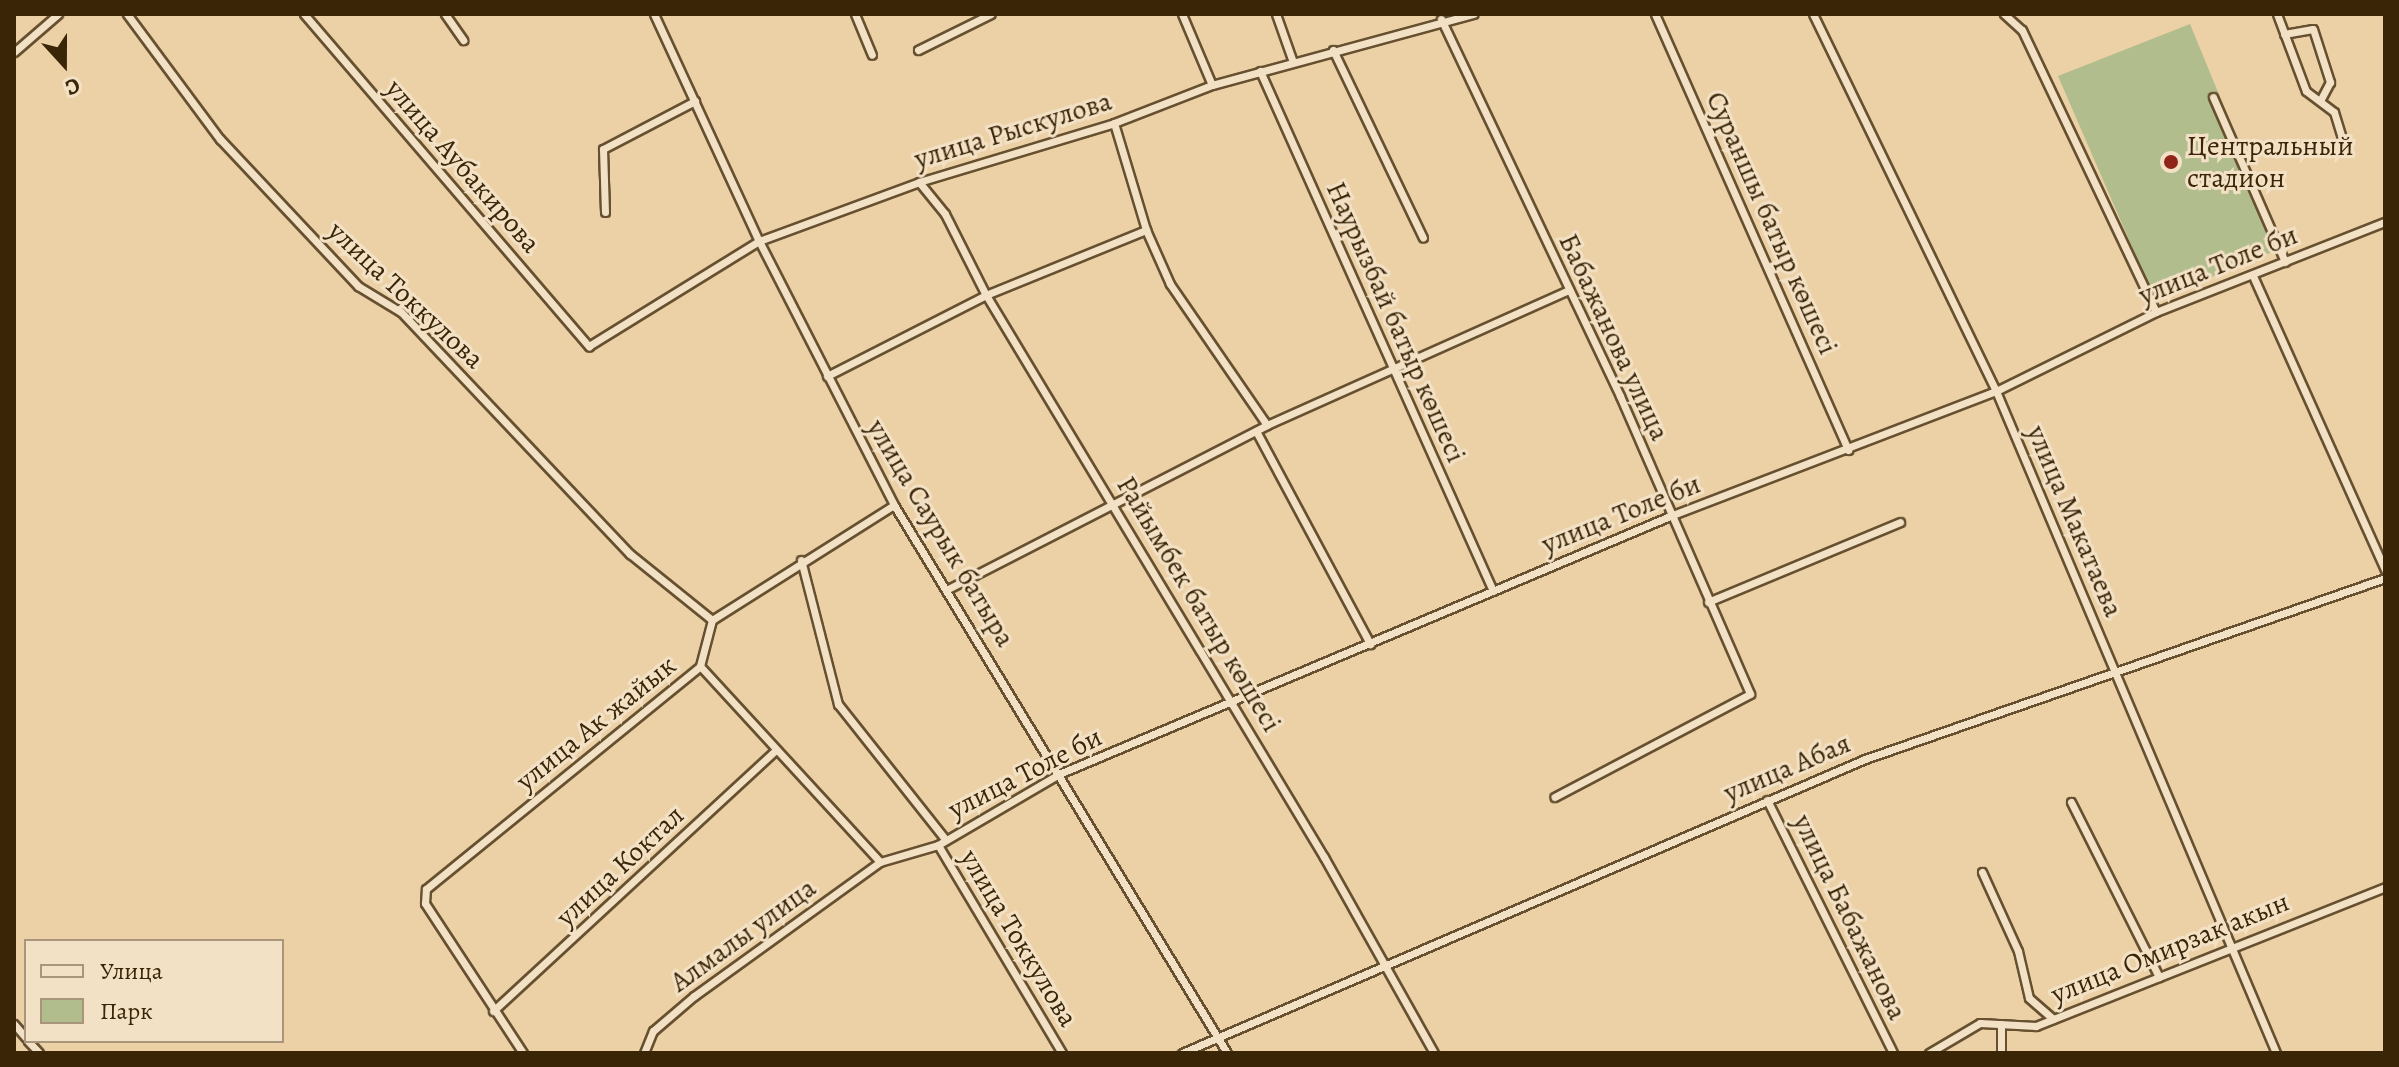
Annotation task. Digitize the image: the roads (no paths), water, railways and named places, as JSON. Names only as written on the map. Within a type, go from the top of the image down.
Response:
[{"type":"street","points":[[14,52],[58,14]]},
{"type":"street","name":"улица Токкулова","points":[[127,14],[220,139],[358,286],[401,312],[630,554],[712,620]]},
{"type":"street","name":"улица Аубакирова","points":[[304,14],[589,346]]},
{"type":"street","points":[[445,14],[463,40]]},
{"type":"street","name":"улица Саурык батыра","points":[[654,14],[759,241],[894,505],[1222,1038],[1227,1053]]},
{"type":"street","points":[[855,14],[872,55]]},
{"type":"street","points":[[918,50],[991,14]]},
{"type":"street","points":[[1182,14],[1212,85]]},
{"type":"street","points":[[1276,14],[1293,62]]},
{"type":"street","name":"улица Рыскулова","points":[[589,346],[759,241],[919,182],[1114,123],[1212,85],[1441,19],[1474,14]]},
{"type":"street","name":"Сураншы батыр көшесі","points":[[1655,14],[1848,450]]},
{"type":"street","name":"улица Макатаева","points":[[1813,14],[1996,391],[2276,1053]]},
{"type":"street","points":[[2004,14],[2022,30],[2156,312]]},
{"type":"street","points":[[2277,14],[2306,91],[2341,123],[2346,151]]},
{"type":"street","name":"Бабажанова улица","points":[[1441,19],[1569,290],[1750,694],[1555,797]]},
{"type":"street","points":[[2284,34],[2313,29],[2330,82],[2320,101]]},
{"type":"street","points":[[1333,50],[1423,238]]},
{"type":"street","name":"Наурызбай батыр көшесі","points":[[1260,71],[1493,591]]},
{"type":"street","points":[[2213,97],[2285,262]]},
{"type":"street","points":[[605,212],[603,149],[695,101]]},
{"type":"street","points":[[1114,123],[1146,230],[1170,284],[1267,425]]},
{"type":"street","name":"Райымбек батыр көшесі","points":[[919,182],[945,214],[986,295],[1232,703],[1434,1053]]},
{"type":"street","name":"улица Толе би","points":[[880,862],[941,842],[1059,774],[1670,516],[1996,391],[2156,312],[2385,222]]},
{"type":"street","points":[[827,376],[986,295],[1146,230]]},
{"type":"street","points":[[2253,276],[2385,570]]},
{"type":"street","points":[[948,589],[1267,425],[1569,290]]},
{"type":"street","points":[[1256,431],[1370,644]]},
{"type":"street","points":[[712,620],[801,560],[894,505]]},
{"type":"street","points":[[1708,602],[1900,522]]},
{"type":"street","name":"улица Токкулова","points":[[801,560],[838,704],[941,842],[1062,1053]]},
{"type":"street","name":"улица Абая","points":[[1182,1053],[1767,800],[1965,719],[2385,578]]},
{"type":"street","name":"улица Ак жайык","points":[[493,1011],[425,903],[426,889],[700,666],[712,620]]},
{"type":"street","points":[[700,666],[880,862]]},
{"type":"street","name":"улица Коктал","points":[[493,1011],[776,750]]},
{"type":"street","name":"улица Бабажанова","points":[[1767,800],[1893,1053]]},
{"type":"street","points":[[2071,802],[2159,977]]},
{"type":"street","name":"Алмалы улица","points":[[644,1053],[653,1031],[694,996],[880,862]]},
{"type":"street","points":[[1982,872],[2018,951],[2029,998],[2053,1019]]},
{"type":"street","name":"улица Омирзак акын","points":[[1929,1053],[1980,1023],[2036,1026],[2385,887]]},
{"type":"street","points":[[493,1011],[523,1053]]},
{"type":"street","points":[[2001,1024],[2001,1053]]},
{"type":"place","name":"Центральный стадион","points":[[2171,162]]}]
